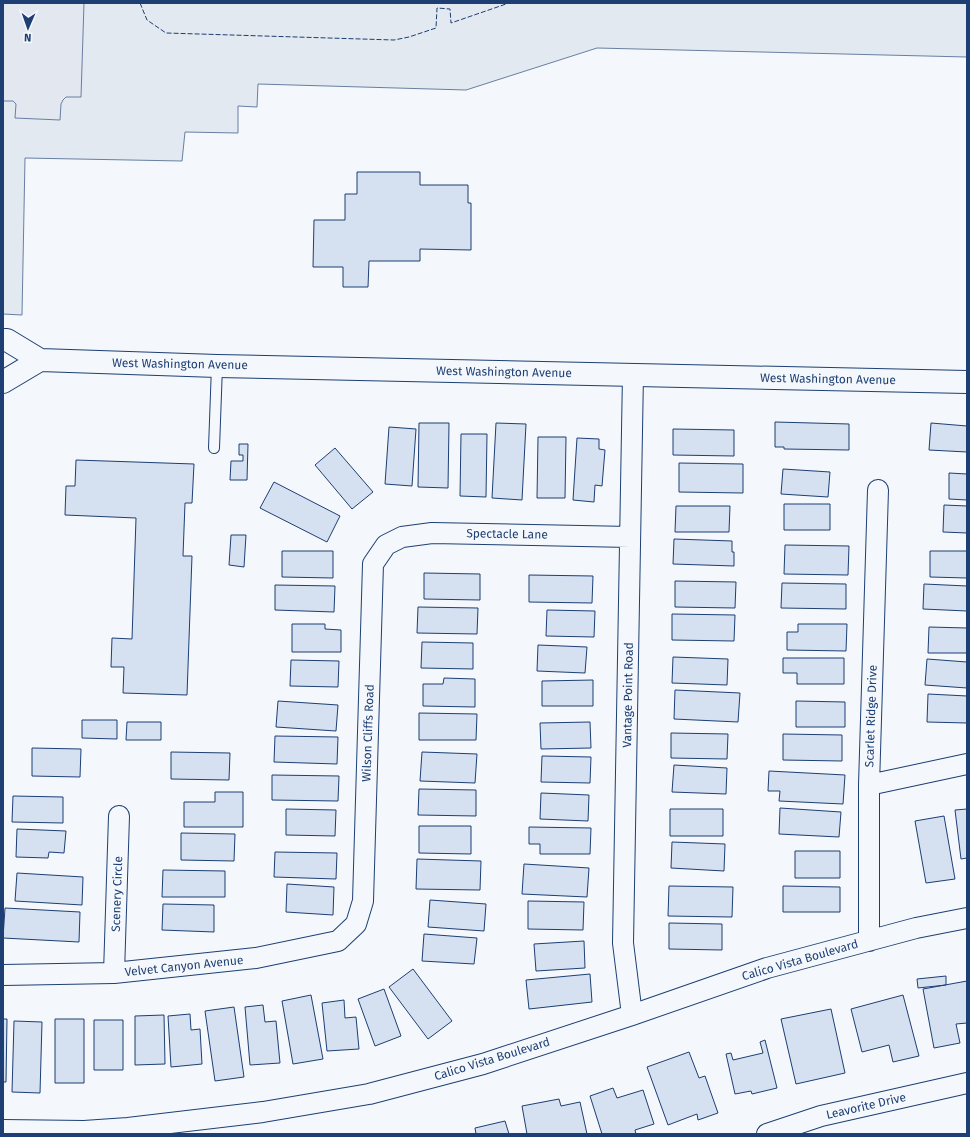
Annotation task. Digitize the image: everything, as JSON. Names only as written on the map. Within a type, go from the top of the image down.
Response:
[{"type":"main road","name":"West Washington Avenue","points":[[3,340],[7,340],[40,360],[217,366],[967,382]]},
{"type":"main road","points":[[3,382],[40,360]]},
{"type":"street","name":"Vantage Point Road","points":[[632,1015],[623,943],[633,374]]},
{"type":"street","name":"Scarlet Ridge Drive","points":[[869,941],[869,785],[878,490]]},
{"type":"street","name":"Spectacle Lane","points":[[386,545],[402,537],[432,533],[630,537]]},
{"type":"street","name":"Wilson Cliffs Road","points":[[356,924],[363,901],[373,564],[386,545]]},
{"type":"street","points":[[869,785],[967,764]]},
{"type":"street","name":"Scenery Circle","points":[[114,973],[119,816]]},
{"type":"street","name":"Calico Vista Boulevard","points":[[3,1130],[128,1131],[263,1112],[369,1094],[483,1064],[632,1015],[767,968],[916,928],[967,918]]},
{"type":"street","name":"Velvet Canyon Avenue","points":[[3,974],[114,973],[263,957],[338,941],[356,924]]},
{"type":"street","name":"Leavorite Drive","points":[[767,1134],[821,1116],[967,1083]]},
{"type":"lane","points":[[214,448],[217,366]]},
{"type":"shaded area","points":[[3,3],[967,3],[967,57],[597,48],[466,90],[258,84],[257,107],[238,106],[238,133],[185,132],[182,161],[25,158],[22,315],[3,314]]},
{"type":"shaded area","points":[[3,3],[84,3],[81,97],[66,97],[63,100],[61,104],[60,120],[15,118],[16,104],[13,101],[3,101]]},
{"type":"building","points":[[357,172],[420,172],[420,185],[468,185],[468,203],[471,203],[471,250],[420,249],[420,261],[369,261],[368,287],[343,287],[343,267],[313,267],[314,220],[345,220],[345,194],[357,194]]},
{"type":"building","points":[[775,422],[849,424],[849,450],[784,449],[784,447],[775,447]]},
{"type":"building","points":[[419,423],[449,423],[448,488],[418,487]]},
{"type":"building","points":[[496,423],[526,424],[522,500],[492,498]]},
{"type":"building","points":[[931,423],[967,426],[967,452],[929,450]]},
{"type":"building","points":[[389,427],[416,429],[412,486],[385,484]]},
{"type":"building","points":[[673,429],[734,430],[734,456],[673,455]]},
{"type":"building","points":[[461,434],[487,434],[486,497],[460,496]]},
{"type":"building","points":[[538,437],[566,437],[565,498],[537,498]]},
{"type":"building","points":[[577,438],[599,439],[599,449],[605,450],[602,486],[595,485],[594,502],[573,500]]},
{"type":"building","points":[[239,444],[248,444],[247,480],[230,480],[231,461],[243,461],[243,455],[239,455]]},
{"type":"building","points":[[335,448],[373,492],[352,509],[315,465]]},
{"type":"building","points":[[76,460],[194,464],[192,503],[185,503],[183,556],[192,556],[187,695],[123,693],[124,667],[111,667],[112,638],[132,639],[136,518],[65,515],[66,486],[75,486]]},
{"type":"building","points":[[679,463],[743,464],[743,493],[679,492]]},
{"type":"building","points":[[783,469],[830,472],[828,497],[781,494]]},
{"type":"building","points":[[949,473],[967,474],[967,500],[949,499]]},
{"type":"building","points":[[274,482],[340,516],[327,542],[260,508]]},
{"type":"building","points":[[784,504],[830,504],[830,530],[784,530]]},
{"type":"building","points":[[944,505],[967,506],[967,533],[943,532]]},
{"type":"building","points":[[676,506],[730,506],[729,532],[675,532]]},
{"type":"building","points":[[231,535],[246,535],[244,567],[229,565]]},
{"type":"building","points":[[674,539],[732,541],[734,566],[673,564]]},
{"type":"building","points":[[785,545],[849,546],[848,575],[784,574]]},
{"type":"building","points":[[282,551],[333,551],[333,578],[282,577]]},
{"type":"building","points":[[930,551],[967,551],[967,578],[930,577]]},
{"type":"building","points":[[424,573],[480,574],[480,600],[424,599]]},
{"type":"building","points":[[529,575],[593,576],[592,603],[529,602]]},
{"type":"building","points":[[675,581],[736,582],[735,608],[675,607]]},
{"type":"building","points":[[782,583],[846,584],[846,609],[781,608]]},
{"type":"building","points":[[924,584],[967,586],[967,611],[923,609]]},
{"type":"building","points":[[275,585],[335,586],[334,612],[275,610]]},
{"type":"building","points":[[418,607],[478,608],[477,634],[417,633]]},
{"type":"building","points":[[547,610],[595,611],[594,637],[546,636]]},
{"type":"building","points":[[672,614],[735,615],[734,641],[672,640]]},
{"type":"building","points":[[292,624],[325,624],[325,629],[341,630],[341,652],[292,652]]},
{"type":"building","points":[[798,624],[847,624],[846,651],[787,650],[787,632],[798,632]]},
{"type":"building","points":[[929,627],[967,628],[967,653],[928,653]]},
{"type":"building","points":[[422,642],[473,643],[473,669],[421,668]]},
{"type":"building","points":[[538,645],[587,647],[585,673],[537,671]]},
{"type":"building","points":[[673,657],[728,659],[727,685],[672,683]]},
{"type":"building","points":[[783,658],[844,658],[844,684],[797,684],[797,673],[783,673]]},
{"type":"building","points":[[927,659],[967,662],[967,688],[925,685]]},
{"type":"building","points":[[291,660],[339,661],[338,687],[290,686]]},
{"type":"building","points":[[444,678],[475,679],[475,707],[423,706],[423,684],[443,684]]},
{"type":"building","points":[[593,680],[593,706],[542,706],[542,681]]},
{"type":"building","points":[[675,690],[740,693],[738,722],[674,719]]},
{"type":"building","points":[[928,694],[967,696],[967,723],[927,722]]},
{"type":"building","points":[[278,701],[338,705],[336,731],[276,727]]},
{"type":"building","points":[[796,701],[845,702],[845,727],[796,727]]},
{"type":"building","points":[[419,713],[477,714],[476,740],[419,740]]},
{"type":"building","points":[[82,720],[117,720],[117,739],[82,738]]},
{"type":"building","points":[[127,722],[161,722],[161,740],[126,740]]},
{"type":"building","points":[[590,722],[591,748],[541,749],[540,723]]},
{"type":"building","points":[[671,733],[728,734],[727,759],[671,758]]},
{"type":"building","points":[[783,734],[842,735],[842,761],[783,760]]},
{"type":"building","points":[[275,736],[338,737],[337,764],[274,762]]},
{"type":"building","points":[[32,748],[81,749],[80,777],[32,776]]},
{"type":"building","points":[[171,752],[230,753],[229,780],[171,779]]},
{"type":"building","points":[[422,752],[477,754],[475,783],[420,781]]},
{"type":"building","points":[[542,756],[591,757],[590,783],[541,782]]},
{"type":"building","points":[[674,765],[727,768],[726,794],[672,792]]},
{"type":"building","points":[[769,771],[845,775],[843,804],[779,801],[780,791],[768,791]]},
{"type":"building","points":[[272,775],[339,776],[338,801],[272,800]]},
{"type":"building","points":[[419,789],[476,790],[476,816],[418,815]]},
{"type":"building","points":[[215,792],[243,792],[243,827],[184,827],[184,802],[215,802]]},
{"type":"building","points":[[541,793],[589,795],[588,821],[540,819]]},
{"type":"building","points":[[13,796],[63,797],[63,823],[12,822]]},
{"type":"building","points":[[780,808],[841,812],[839,837],[779,834]]},
{"type":"building","points":[[286,809],[336,810],[335,836],[286,835]]},
{"type":"building","points":[[670,809],[723,809],[723,836],[670,836]]},
{"type":"building","points":[[967,809],[967,858],[961,859],[955,810]]},
{"type":"building","points":[[944,816],[955,879],[926,883],[915,821]]},
{"type":"building","points":[[419,826],[471,826],[471,854],[419,853]]},
{"type":"building","points":[[529,827],[591,828],[590,854],[540,854],[540,844],[529,844]]},
{"type":"building","points":[[17,829],[66,831],[64,853],[49,852],[48,858],[16,857]]},
{"type":"building","points":[[181,833],[235,834],[234,861],[181,860]]},
{"type":"building","points":[[672,842],[725,844],[724,871],[671,868]]},
{"type":"building","points":[[795,851],[840,851],[840,878],[795,878]]},
{"type":"building","points":[[275,852],[337,853],[336,879],[274,877]]},
{"type":"building","points":[[417,859],[481,861],[480,890],[416,889]]},
{"type":"building","points":[[524,864],[589,868],[587,897],[522,894]]},
{"type":"building","points":[[163,870],[225,871],[225,897],[162,897]]},
{"type":"building","points":[[17,873],[83,877],[82,905],[15,901]]},
{"type":"building","points":[[287,884],[334,887],[333,915],[286,912]]},
{"type":"building","points":[[669,886],[733,887],[732,917],[668,916]]},
{"type":"building","points":[[783,886],[840,887],[840,912],[783,912]]},
{"type":"building","points":[[430,900],[486,904],[484,931],[428,927]]},
{"type":"building","points":[[528,901],[584,902],[583,930],[528,929]]},
{"type":"building","points":[[163,904],[214,905],[214,932],[162,930]]},
{"type":"building","points":[[5,908],[80,912],[79,942],[3,938]]},
{"type":"building","points":[[669,923],[722,924],[722,950],[669,949]]},
{"type":"building","points":[[424,934],[477,938],[474,964],[422,961]]},
{"type":"building","points":[[584,941],[585,968],[536,971],[534,944]]},
{"type":"building","points":[[413,969],[452,1021],[428,1039],[389,987]]},
{"type":"building","points":[[590,974],[592,1002],[529,1009],[526,980]]},
{"type":"building","points":[[946,976],[946,985],[918,988],[917,979]]},
{"type":"building","points":[[967,981],[967,1023],[956,1024],[960,1043],[934,1048],[923,989]]},
{"type":"building","points":[[384,989],[401,1036],[375,1046],[358,999]]},
{"type":"building","points":[[311,995],[323,1059],[293,1064],[282,1001]]},
{"type":"building","points":[[903,995],[919,1056],[893,1062],[889,1045],[862,1052],[851,1009]]},
{"type":"building","points":[[344,1000],[345,1018],[356,1017],[359,1049],[327,1051],[322,1003]]},
{"type":"building","points":[[263,1005],[265,1022],[276,1021],[280,1063],[250,1065],[245,1007]]},
{"type":"building","points":[[234,1007],[244,1077],[215,1081],[205,1011]]},
{"type":"building","points":[[831,1009],[845,1073],[796,1084],[781,1019]]},
{"type":"building","points":[[190,1014],[191,1030],[200,1029],[202,1064],[171,1067],[168,1016]]},
{"type":"building","points":[[164,1015],[165,1064],[135,1065],[135,1016]]},
{"type":"building","points":[[3,1019],[7,1019],[6,1082],[3,1082]]},
{"type":"building","points":[[55,1019],[84,1019],[84,1083],[55,1083]]},
{"type":"building","points":[[94,1020],[123,1020],[123,1070],[94,1070]]},
{"type":"building","points":[[14,1021],[42,1022],[40,1093],[12,1092]]},
{"type":"building","points":[[765,1040],[777,1088],[752,1094],[751,1091],[735,1094],[726,1054],[731,1053],[733,1060],[763,1053],[760,1042]]},
{"type":"building","points":[[689,1052],[699,1078],[705,1076],[718,1113],[698,1120],[697,1114],[668,1125],[647,1067]]},
{"type":"building","points":[[613,1088],[617,1098],[643,1090],[654,1124],[635,1130],[636,1134],[602,1134],[590,1096]]},
{"type":"building","points":[[559,1099],[561,1106],[580,1102],[587,1134],[527,1134],[522,1106]]},
{"type":"building","points":[[505,1121],[509,1134],[476,1134],[475,1128]]},
{"type":"fence","points":[[140,3],[147,20],[166,33],[394,40],[409,37],[436,28],[437,8],[450,9],[451,23],[509,3]]}]
